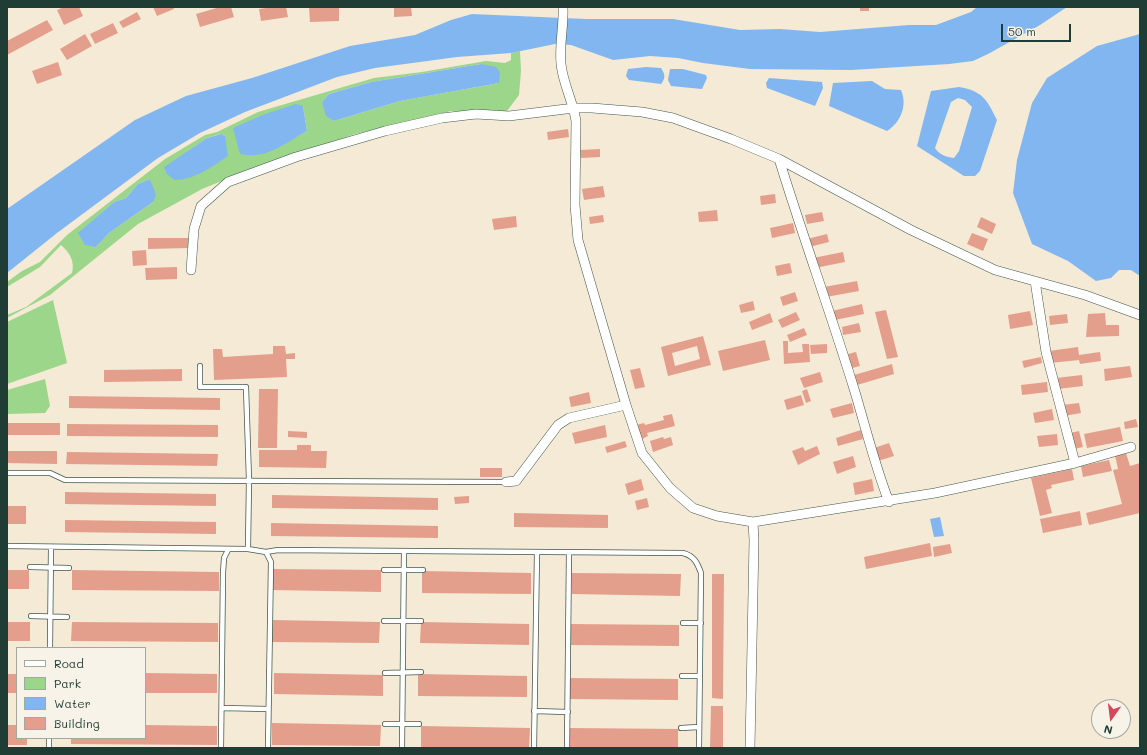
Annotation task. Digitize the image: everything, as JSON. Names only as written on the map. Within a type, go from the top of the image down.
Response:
[{"type":"street","points":[[563,9],[560,47],[561,64],[566,86],[574,108],[575,205],[578,240],[626,404],[642,453],[670,488],[693,508],[717,516],[753,522],[889,502],[1076,463],[1131,447]]},
{"type":"street","points":[[191,270],[194,229],[201,206],[228,182],[296,158],[386,131],[442,118],[476,114],[509,116],[574,108],[642,112],[673,118],[779,159],[911,230],[995,270],[1085,295],[1140,315]]},
{"type":"street","points":[[779,159],[800,231],[855,393],[877,471],[889,502]]},
{"type":"street","points":[[1035,281],[1046,352],[1076,463]]},
{"type":"street","points":[[506,482],[516,481],[558,426],[569,418],[626,404]]},
{"type":"street","points":[[750,748],[754,540],[753,522]]},
{"type":"lane","points":[[200,366],[200,387],[246,387],[249,480],[248,549]]},
{"type":"lane","points":[[7,473],[50,473],[65,480],[506,482]]},
{"type":"lane","points":[[7,546],[228,550],[248,549],[266,552],[278,550],[668,552],[692,556],[701,573],[699,748]]},
{"type":"lane","points":[[50,647],[51,547]]},
{"type":"lane","points":[[221,748],[223,573],[224,558],[228,550]]},
{"type":"lane","points":[[402,748],[404,551]]},
{"type":"lane","points":[[266,552],[271,562],[268,748]]},
{"type":"lane","points":[[534,748],[537,552]]},
{"type":"lane","points":[[568,748],[569,552]]},
{"type":"lane","points":[[30,567],[69,568]]},
{"type":"lane","points":[[384,570],[423,570]]},
{"type":"lane","points":[[31,616],[67,617]]},
{"type":"lane","points":[[384,621],[421,621]]},
{"type":"lane","points":[[683,623],[701,623]]},
{"type":"lane","points":[[385,673],[421,672]]},
{"type":"lane","points":[[682,676],[700,676]]},
{"type":"lane","points":[[222,708],[268,709]]},
{"type":"lane","points":[[534,711],[568,712]]},
{"type":"lane","points":[[385,724],[419,724]]},
{"type":"lane","points":[[681,728],[699,727]]},
{"type":"green space","points":[[520,51],[521,71],[519,95],[507,111],[451,111],[355,134],[244,172],[202,189],[138,224],[50,295],[7,318],[7,315],[26,307],[72,273],[73,265],[71,258],[61,245],[40,267],[7,287],[7,282],[22,271],[40,262],[67,235],[165,159],[205,135],[217,132],[258,112],[374,78],[422,72],[486,61],[505,63],[511,60],[511,53]],"holes":[[[481,64],[499,83],[400,101],[334,121],[322,102],[329,94],[371,82]],[[303,106],[307,131],[285,143]],[[220,134],[225,136],[166,173],[165,167],[207,138]],[[150,179],[153,202],[109,233],[96,247],[79,233],[114,202],[126,198],[138,184]]]},
{"type":"green space","points":[[53,300],[67,363],[7,384],[7,322]]},
{"type":"green space","points":[[45,379],[50,406],[45,413],[7,414],[7,390]]},
{"type":"water","points":[[977,7],[1067,7],[1040,25],[988,54],[973,61],[949,64],[851,70],[750,69],[678,58],[650,56],[613,60],[571,45],[555,44],[511,53],[457,57],[375,68],[337,77],[245,112],[200,133],[158,158],[57,233],[7,273],[7,209],[135,120],[186,96],[252,78],[350,46],[415,35],[451,20],[472,14],[586,19],[673,19],[740,30],[780,29],[820,32],[909,25],[936,25],[971,12]]},
{"type":"water","points":[[1140,34],[1140,276],[1131,270],[1119,270],[1111,278],[1096,281],[1068,261],[1032,244],[1013,193],[1017,160],[1032,103],[1047,78],[1097,46]]},
{"type":"water","points":[[481,64],[496,67],[500,72],[499,83],[400,101],[334,121],[326,116],[322,102],[329,94],[371,82]]},
{"type":"water","points":[[646,67],[661,68],[664,80],[661,84],[629,80],[626,76],[628,69]]},
{"type":"water","points":[[670,69],[683,69],[706,75],[707,78],[702,89],[671,86],[668,80]]},
{"type":"water","points":[[769,78],[822,82],[823,88],[815,106],[767,88],[766,83]]},
{"type":"water","points":[[872,81],[885,89],[901,90],[903,96],[904,102],[902,114],[892,128],[887,131],[829,106],[833,83]]},
{"type":"water","points":[[959,87],[974,91],[987,102],[997,120],[980,171],[975,176],[964,176],[917,146],[931,91]],"holes":[[[958,98],[965,100],[972,107],[959,151],[954,158],[946,156],[941,154],[935,148],[951,102]]]},
{"type":"water","points":[[296,104],[303,106],[307,131],[267,153],[258,155],[240,154],[233,128],[265,114]]},
{"type":"water","points":[[221,134],[225,136],[228,156],[189,178],[174,180],[166,173],[164,167],[207,138]]},
{"type":"water","points":[[150,179],[156,195],[153,202],[109,233],[96,247],[85,245],[78,233],[114,202],[126,198],[138,184]]},
{"type":"water","points":[[940,517],[944,536],[934,537],[930,519]]},
{"type":"building","points":[[64,7],[79,7],[83,16],[64,25],[57,10]]},
{"type":"building","points":[[153,7],[173,7],[174,9],[157,16]]},
{"type":"building","points":[[220,7],[231,7],[234,17],[200,27],[196,14]]},
{"type":"building","points":[[286,7],[288,17],[261,21],[259,9]]},
{"type":"building","points":[[309,7],[339,7],[339,21],[310,22]]},
{"type":"building","points":[[394,7],[411,7],[412,16],[394,17]]},
{"type":"building","points":[[860,7],[869,7],[869,11],[860,11]]},
{"type":"building","points":[[137,12],[141,19],[123,28],[119,22]]},
{"type":"building","points":[[47,20],[53,30],[7,55],[7,41]]},
{"type":"building","points":[[113,23],[118,33],[95,44],[90,34]]},
{"type":"building","points":[[85,34],[92,46],[67,60],[60,49]]},
{"type":"building","points":[[58,62],[62,75],[37,84],[32,71]]},
{"type":"building","points":[[568,129],[569,137],[548,140],[547,132]]},
{"type":"building","points":[[600,149],[600,157],[581,158],[580,150]]},
{"type":"building","points":[[603,186],[605,197],[584,200],[582,189]]},
{"type":"building","points":[[775,194],[776,203],[761,205],[760,196]]},
{"type":"building","points":[[717,210],[718,221],[699,222],[698,212]]},
{"type":"building","points":[[822,212],[824,221],[807,224],[805,215]]},
{"type":"building","points":[[603,215],[604,222],[590,224],[589,217]]},
{"type":"building","points":[[516,216],[517,227],[494,230],[492,219]]},
{"type":"building","points":[[981,217],[996,224],[992,234],[977,227]]},
{"type":"building","points":[[793,223],[795,233],[772,238],[770,228]]},
{"type":"building","points":[[972,233],[988,239],[983,251],[967,244]]},
{"type":"building","points":[[827,234],[829,242],[809,247],[807,239]]},
{"type":"building","points":[[148,238],[189,238],[189,248],[148,249]]},
{"type":"building","points":[[146,250],[147,265],[133,266],[132,251]]},
{"type":"building","points":[[843,252],[845,262],[815,268],[813,258]]},
{"type":"building","points":[[790,263],[792,273],[777,276],[775,266]]},
{"type":"building","points":[[177,267],[177,279],[146,280],[145,268]]},
{"type":"building","points":[[857,281],[859,291],[826,297],[824,287]]},
{"type":"building","points":[[795,292],[798,301],[783,306],[780,297]]},
{"type":"building","points":[[753,301],[755,310],[741,313],[739,305]]},
{"type":"building","points":[[862,304],[864,314],[835,320],[832,311]]},
{"type":"building","points":[[886,310],[898,357],[887,359],[875,312]]},
{"type":"building","points":[[1030,311],[1033,325],[1010,329],[1008,315]]},
{"type":"building","points":[[796,312],[800,320],[782,328],[778,320]]},
{"type":"building","points":[[770,313],[773,322],[752,330],[749,322]]},
{"type":"building","points":[[1105,313],[1106,325],[1119,325],[1119,336],[1086,337],[1088,314]]},
{"type":"building","points":[[1067,314],[1068,323],[1050,325],[1049,316]]},
{"type":"building","points":[[859,323],[861,332],[843,335],[842,327]]},
{"type":"building","points":[[804,328],[807,335],[790,342],[787,335]]},
{"type":"building","points":[[703,336],[711,365],[668,376],[661,347]],"holes":[[[697,346],[700,359],[675,366],[672,353]]]},
{"type":"building","points":[[765,340],[770,360],[723,371],[718,351]]},
{"type":"building","points":[[783,341],[788,341],[788,353],[803,352],[802,344],[809,344],[810,362],[784,364]]},
{"type":"building","points":[[827,344],[827,353],[811,354],[810,345]]},
{"type":"building","points":[[273,346],[285,346],[286,354],[295,353],[295,359],[286,359],[287,377],[214,380],[213,349],[222,349],[223,357],[273,354]]},
{"type":"building","points":[[1078,347],[1079,355],[1100,352],[1101,361],[1080,364],[1079,360],[1050,363],[1049,351]]},
{"type":"building","points":[[856,352],[860,366],[852,368],[848,354]]},
{"type":"building","points":[[1041,357],[1042,363],[1024,368],[1022,361]]},
{"type":"building","points":[[892,364],[894,374],[857,385],[854,375]]},
{"type":"building","points":[[1130,366],[1132,377],[1105,381],[1104,369]]},
{"type":"building","points":[[640,368],[645,387],[635,389],[630,370]]},
{"type":"building","points":[[182,369],[182,381],[104,382],[104,370]]},
{"type":"building","points":[[820,372],[823,382],[804,388],[800,378]]},
{"type":"building","points":[[1082,375],[1083,386],[1058,389],[1056,378]]},
{"type":"building","points":[[1047,382],[1048,392],[1022,395],[1021,385]]},
{"type":"building","points":[[259,389],[278,389],[277,448],[258,448]]},
{"type":"building","points":[[807,389],[811,401],[806,403],[802,391]]},
{"type":"building","points":[[589,392],[591,403],[571,407],[569,397]]},
{"type":"building","points":[[801,395],[804,405],[787,410],[784,400]]},
{"type":"building","points":[[69,396],[220,398],[220,410],[69,408]]},
{"type":"building","points":[[852,403],[854,413],[833,418],[830,409]]},
{"type":"building","points":[[1079,403],[1081,413],[1064,416],[1062,405]]},
{"type":"building","points":[[1052,409],[1054,420],[1035,423],[1033,413]]},
{"type":"building","points":[[672,414],[675,426],[647,433],[648,436],[640,440],[636,425],[644,423],[645,425],[664,420],[663,416]]},
{"type":"building","points":[[1136,419],[1138,427],[1125,429],[1124,422]]},
{"type":"building","points":[[7,423],[60,423],[60,435],[7,435]]},
{"type":"building","points":[[67,424],[218,425],[218,437],[67,436]]},
{"type":"building","points":[[605,425],[607,437],[575,444],[572,433]]},
{"type":"building","points":[[1120,427],[1123,441],[1087,448],[1084,434]]},
{"type":"building","points":[[861,430],[863,439],[838,446],[836,438]]},
{"type":"building","points":[[288,431],[307,432],[307,438],[288,437]]},
{"type":"building","points":[[1079,431],[1083,447],[1074,449],[1070,433]]},
{"type":"building","points":[[1057,434],[1058,445],[1039,447],[1037,436]]},
{"type":"building","points":[[663,437],[664,439],[671,437],[673,445],[653,452],[650,441]]},
{"type":"building","points":[[625,441],[627,447],[607,453],[605,447]]},
{"type":"building","points":[[889,443],[894,456],[878,461],[874,448]]},
{"type":"building","points":[[297,445],[311,445],[311,451],[327,451],[326,468],[259,467],[259,450],[297,450]]},
{"type":"building","points":[[817,446],[820,454],[798,465],[792,451],[803,447],[805,451]]},
{"type":"building","points":[[7,451],[57,451],[57,464],[7,463]]},
{"type":"building","points":[[67,452],[218,454],[217,466],[66,464]]},
{"type":"building","points":[[1126,453],[1130,466],[1140,463],[1140,513],[1089,525],[1086,513],[1122,504],[1113,470],[1118,469],[1115,455]]},
{"type":"building","points":[[853,456],[856,467],[837,474],[833,462]]},
{"type":"building","points":[[1109,460],[1112,471],[1083,477],[1081,466]]},
{"type":"building","points":[[480,468],[502,468],[502,477],[480,477]]},
{"type":"building","points":[[1072,469],[1074,480],[1051,485],[1052,488],[1046,490],[1052,513],[1040,516],[1031,478]]},
{"type":"building","points":[[641,479],[644,490],[628,495],[625,484]]},
{"type":"building","points":[[872,479],[874,491],[855,495],[853,483]]},
{"type":"building","points":[[65,492],[216,494],[216,506],[65,504]]},
{"type":"building","points":[[272,495],[438,498],[438,510],[272,508]]},
{"type":"building","points":[[469,496],[469,503],[455,504],[454,497]]},
{"type":"building","points":[[647,498],[649,507],[637,510],[635,501]]},
{"type":"building","points":[[7,506],[26,506],[26,524],[7,524]]},
{"type":"building","points":[[1080,511],[1082,525],[1043,533],[1040,519]]},
{"type":"building","points":[[514,513],[608,515],[608,528],[514,527]]},
{"type":"building","points":[[65,520],[216,522],[216,534],[65,532]]},
{"type":"building","points":[[271,523],[438,526],[438,538],[271,536]]},
{"type":"building","points":[[930,543],[932,556],[866,569],[864,557]]},
{"type":"building","points":[[950,544],[952,553],[934,557],[933,547]]},
{"type":"building","points":[[273,569],[381,570],[381,592],[272,590]]},
{"type":"building","points":[[7,570],[29,570],[29,589],[7,589]]},
{"type":"building","points":[[72,570],[219,572],[219,591],[72,590]]},
{"type":"building","points":[[422,571],[531,573],[531,594],[422,593]]},
{"type":"building","points":[[572,573],[681,574],[680,596],[572,594]]},
{"type":"building","points":[[712,574],[724,574],[723,699],[712,698]]},
{"type":"building","points":[[271,620],[380,622],[379,643],[271,642]]},
{"type":"building","points":[[7,622],[30,622],[30,641],[7,641]]},
{"type":"building","points":[[72,622],[218,623],[218,642],[71,641]]},
{"type":"building","points":[[421,622],[529,624],[529,645],[420,643]]},
{"type":"building","points":[[570,624],[679,625],[679,646],[570,645]]},
{"type":"building","points":[[146,673],[217,674],[217,693],[146,693]]},
{"type":"building","points":[[274,673],[383,675],[383,696],[274,694]]},
{"type":"building","points":[[7,674],[16,674],[16,693],[7,693]]},
{"type":"building","points":[[418,674],[527,676],[527,697],[418,696]]},
{"type":"building","points":[[570,678],[678,679],[678,700],[569,699]]},
{"type":"building","points":[[711,706],[723,706],[723,748],[710,748]]},
{"type":"building","points":[[272,723],[381,725],[380,746],[272,745]]},
{"type":"building","points":[[7,725],[16,725],[16,739],[27,739],[27,745],[7,745]]},
{"type":"building","points":[[146,725],[217,726],[217,745],[71,744],[71,739],[146,739]]},
{"type":"building","points":[[421,726],[530,728],[529,748],[421,748]]},
{"type":"building","points":[[569,728],[678,729],[678,748],[569,748]]}]
